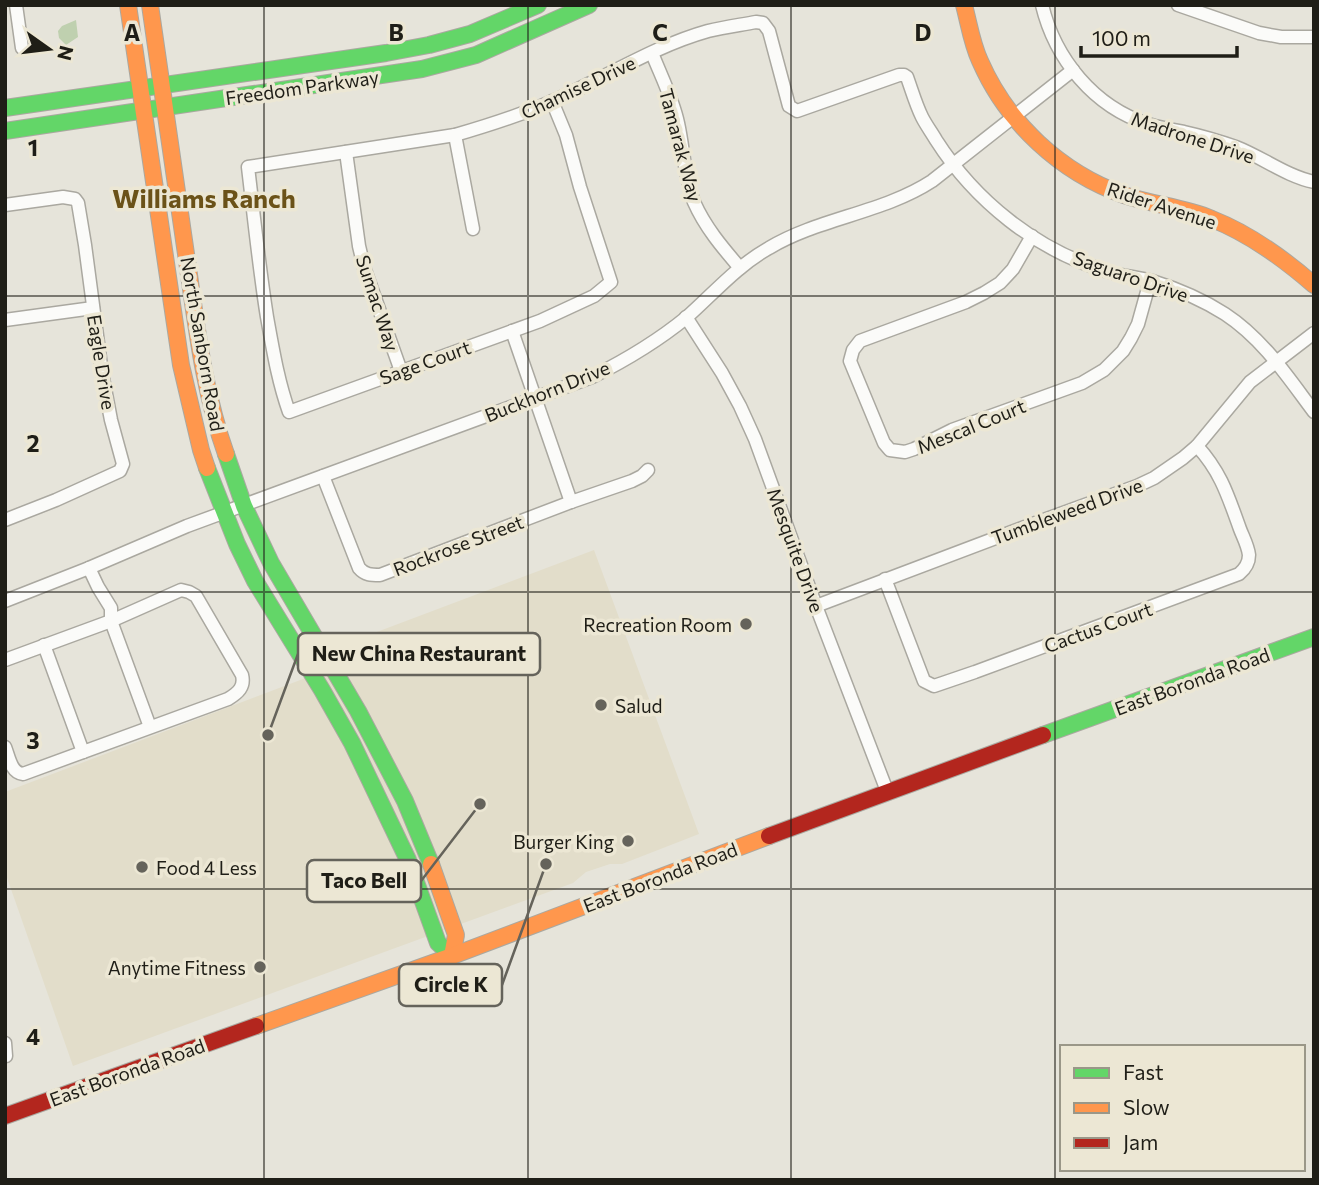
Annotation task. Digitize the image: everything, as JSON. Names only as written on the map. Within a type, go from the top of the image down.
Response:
[{"type":"main road","name":"North Sanborn Road","points":[[128,5],[181,365],[201,450],[224,513],[255,580],[352,744],[408,860],[438,943],[452,956]]},
{"type":"main road","name":"North Sanborn Road","points":[[150,5],[192,296],[209,396],[222,443],[244,506],[282,583],[359,711],[405,801],[456,935],[452,956]]},
{"type":"main road","name":"Freedom Parkway","points":[[5,131],[422,69],[476,55],[589,5]]},
{"type":"main road","name":"Rider Avenue","points":[[964,5],[979,60],[991,84],[1024,130],[1052,155],[1087,178],[1121,194],[1196,213],[1228,226],[1277,255],[1314,285]]},
{"type":"main road","name":"Freedom Parkway","points":[[5,108],[429,45],[470,34],[537,6]]},
{"type":"main road","name":"East Boronda Road","points":[[5,1116],[452,956],[887,791],[1314,637]]},
{"type":"street","points":[[16,5],[22,48]]},
{"type":"street","name":"Madrone Drive","points":[[1042,5],[1050,32],[1073,70],[1105,102],[1136,120],[1155,127],[1203,136],[1237,148],[1294,176],[1314,182]]},
{"type":"street","points":[[1178,5],[1259,33],[1281,37],[1314,37]]},
{"type":"street","points":[[537,6],[545,25]]},
{"type":"street","name":"Chamise Drive","points":[[248,167],[455,135],[500,122],[552,101],[652,53],[706,32],[756,22],[763,23],[769,31],[789,106],[797,111],[904,75],[923,119],[951,164]]},
{"type":"street","name":"Tamarak Way","points":[[652,53],[674,109],[687,179],[694,200],[711,233],[740,268]]},
{"type":"street","name":"Buckhorn Drive","points":[[5,601],[162,536],[592,377],[645,346],[686,317],[740,268],[777,243],[919,190],[1073,70]]},
{"type":"street","name":"Sage Court","points":[[248,167],[272,348],[289,412],[575,306],[594,296],[611,282],[552,101]]},
{"type":"street","points":[[455,135],[473,229]]},
{"type":"street","name":"Sumac Way","points":[[346,152],[364,268],[401,371]]},
{"type":"street","name":"Saguaro Drive","points":[[951,164],[992,206],[1032,236],[1080,261],[1103,270],[1150,281],[1201,300],[1224,313],[1250,332],[1277,362],[1314,412]]},
{"type":"street","name":"Eagle Drive","points":[[5,205],[63,197],[75,199],[80,212],[106,397],[123,467],[121,471],[68,495],[5,520]]},
{"type":"street","name":"Mescal Court","points":[[1032,236],[1013,270],[1000,283],[967,302],[860,341],[853,350],[850,361],[884,443],[890,450],[905,452],[914,449],[952,430],[1082,383],[1104,370],[1123,351],[1131,338],[1138,324],[1150,281]]},
{"type":"street","points":[[5,320],[93,308]]},
{"type":"street","name":"Mesquite Drive","points":[[686,317],[722,373],[755,439],[887,791]]},
{"type":"street","points":[[512,331],[570,502]]},
{"type":"street","name":"Tumbleweed Drive","points":[[816,606],[1154,478],[1197,446],[1250,382],[1314,333]]},
{"type":"street","name":"Cactus Court","points":[[885,579],[924,681],[934,686],[1239,574],[1248,563],[1248,549],[1222,481],[1197,446]]},
{"type":"street","name":"Rockrose Street","points":[[323,476],[359,568],[363,573],[380,575],[637,479],[648,470]]},
{"type":"street","points":[[89,568],[98,587],[101,612],[111,621],[150,727]]},
{"type":"street","points":[[5,660],[111,621],[177,590],[196,596],[242,675],[242,687],[234,695],[21,775],[13,770],[5,747]]},
{"type":"street","points":[[44,645],[83,752]]},
{"type":"shaded area","points":[[594,550],[699,834],[622,864],[610,864],[586,872],[573,883],[73,1066],[5,872],[5,792],[303,679],[345,644]]},
{"type":"green space","points":[[76,20],[78,37],[66,45],[59,38],[58,31],[62,26]]},
{"type":"traffic: fast","points":[[5,108],[429,45],[470,34],[538,5]]},
{"type":"traffic: fast","points":[[5,131],[422,69],[476,55],[589,5]]},
{"type":"traffic: fast","points":[[226,454],[244,506],[271,563],[358,711],[405,801],[431,864]]},
{"type":"traffic: fast","points":[[207,468],[237,544],[255,581],[352,743],[408,860],[438,943],[452,956]]},
{"type":"traffic: fast","points":[[1043,735],[1314,637]]},
{"type":"traffic: slow","points":[[128,5],[181,365],[207,468]]},
{"type":"traffic: slow","points":[[150,5],[201,355],[211,405],[226,454]]},
{"type":"traffic: slow","points":[[964,5],[975,48],[991,84],[1005,105],[1038,143],[1079,174],[1101,185],[1124,195],[1201,215],[1240,232],[1266,247],[1314,285]]},
{"type":"traffic: slow","points":[[256,1026],[452,956],[769,836]]},
{"type":"traffic: slow","points":[[431,864],[456,935],[452,956]]},
{"type":"traffic: jam","points":[[769,836],[1043,735]]},
{"type":"traffic: jam","points":[[5,1116],[256,1026]]},
{"type":"place","name":"Recreation Room","points":[[746,624]]},
{"type":"place","name":"Salud","points":[[601,705]]},
{"type":"place","name":"New China Restaurant","points":[[268,735]]},
{"type":"place","name":"Taco Bell","points":[[480,804]]},
{"type":"place","name":"Burger King","points":[[628,841]]},
{"type":"place","name":"Circle K","points":[[546,864]]},
{"type":"place","name":"Food 4 Less","points":[[142,867]]},
{"type":"place","name":"Anytime Fitness","points":[[260,967]]},
{"type":"district","name":"Williams Ranch","points":[[204,197]]}]
